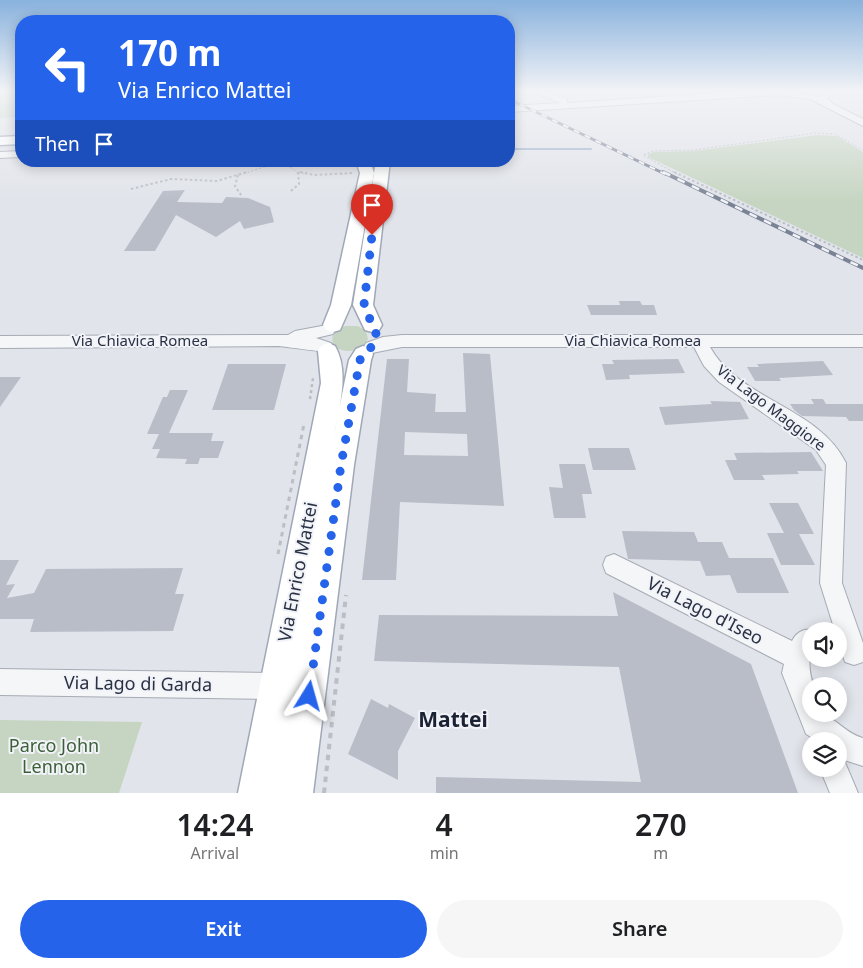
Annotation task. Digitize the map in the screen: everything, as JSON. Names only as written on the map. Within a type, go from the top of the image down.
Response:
[{"type":"main road","points":[[0,141],[15,140]]},
{"type":"main road","name":"Via Enrico Mattei","points":[[258,793],[332,383],[325,345],[341,305],[365,183],[366,167]]},
{"type":"main road","points":[[371,339],[364,305],[382,167]]},
{"type":"main road","points":[[354,319],[371,339],[348,358],[325,345],[354,319]]},
{"type":"main road","name":"Via Enrico Mattei","points":[[294,793],[341,465],[360,360],[371,339]]},
{"type":"street","points":[[0,155],[15,154]]},
{"type":"street","name":"Via Chiavica Romea","points":[[371,339],[383,343],[402,341],[863,341]]},
{"type":"street","name":"Via Chiavica Romea","points":[[0,342],[279,340],[325,345]]},
{"type":"street","name":"Via Lago Maggiore","points":[[699,340],[710,362],[725,377],[823,444],[836,463],[831,583],[852,654]]},
{"type":"street","name":"Via Lago d'Iseo","points":[[614,565],[802,648]]},
{"type":"street","points":[[288,623],[319,623]]},
{"type":"street","points":[[802,655],[795,674],[820,732]]},
{"type":"street","name":"Via Lago di Garda","points":[[0,682],[277,686]]},
{"type":"street","points":[[847,747],[863,752]]},
{"type":"street","points":[[837,777],[844,793]]},
{"type":"path","points":[[863,150],[835,134],[816,134],[693,150],[652,151],[643,155],[662,167],[863,260]]},
{"type":"path","points":[[131,189],[166,179],[184,178],[212,181],[238,176],[262,167]]},
{"type":"path","points":[[289,167],[298,172],[314,175],[331,175],[358,167]]},
{"type":"path","points":[[291,191],[299,184],[298,172]]},
{"type":"path","points":[[327,178],[331,175]]},
{"type":"path","points":[[238,176],[235,186],[241,195]]},
{"type":"path","points":[[308,407],[325,345]]},
{"type":"path","points":[[324,793],[346,595]]},
{"type":"green space","points":[[818,135],[837,136],[863,152],[863,258],[648,157],[648,154],[654,152],[694,151]]},
{"type":"green space","points":[[346,326],[358,326],[366,331],[368,339],[362,347],[344,351],[335,347],[332,340],[334,334]]},
{"type":"green space","name":"Parco John Lennon","points":[[0,720],[142,722],[119,793],[0,793]]},
{"type":"building","points":[[185,190],[177,202],[222,203],[226,197],[248,198],[270,207],[274,222],[244,229],[240,221],[216,237],[176,215],[155,251],[124,251],[163,191]]},
{"type":"building","points":[[619,301],[640,301],[642,305],[654,305],[657,315],[591,315],[587,305],[620,305]]},
{"type":"building","points":[[463,353],[490,354],[504,506],[400,502],[396,580],[362,580],[387,359],[409,359],[407,392],[436,394],[435,412],[466,412]],"holes":[[[405,432],[467,434],[468,456],[404,455]]]},
{"type":"building","points":[[678,359],[685,373],[629,375],[630,379],[606,380],[602,364],[614,364],[612,360]]},
{"type":"building","points":[[823,361],[833,375],[779,378],[781,381],[755,381],[747,367],[759,367],[757,364]]},
{"type":"building","points":[[228,364],[286,364],[274,410],[212,410]]},
{"type":"building","points":[[0,377],[21,377],[0,407]]},
{"type":"building","points":[[170,390],[188,390],[169,433],[213,433],[211,441],[224,441],[218,458],[200,458],[198,464],[185,464],[187,459],[156,458],[160,449],[152,449],[159,434],[147,434],[163,397],[167,397]]},
{"type":"building","points":[[811,399],[823,399],[826,404],[863,404],[863,421],[849,421],[846,417],[802,416],[790,404],[814,404]]},
{"type":"building","points":[[710,401],[740,402],[749,419],[665,425],[659,407],[712,404]]},
{"type":"building","points":[[588,448],[629,448],[636,470],[593,470]]},
{"type":"building","points":[[811,452],[823,471],[797,471],[799,474],[762,475],[765,480],[734,480],[725,460],[737,460],[734,453]]},
{"type":"building","points":[[559,464],[585,464],[592,494],[582,494],[586,518],[554,518],[549,487],[563,488]]},
{"type":"building","points":[[769,503],[798,503],[814,534],[799,534],[815,565],[781,565],[767,533],[784,533]]},
{"type":"building","points":[[622,531],[694,532],[698,542],[722,542],[729,558],[773,558],[789,593],[737,593],[730,575],[706,576],[700,561],[628,559]]},
{"type":"building","points":[[0,560],[19,560],[6,585],[15,584],[7,598],[34,593],[46,569],[183,568],[175,594],[184,594],[173,631],[30,632],[34,619],[0,619]]},
{"type":"building","points":[[613,592],[751,664],[798,793],[436,793],[436,777],[641,782],[619,667],[374,661],[379,615],[618,616]]},
{"type":"building","points":[[371,699],[388,708],[389,704],[415,718],[398,751],[398,780],[348,754]]},
{"type":"waterway","points":[[515,149],[591,149]]},
{"type":"railway","points":[[569,128],[665,174]]},
{"type":"railway","points":[[663,172],[863,268]]},
{"type":"district","name":"Mattei","points":[[453,720]]},
{"type":"route","points":[[309,696],[341,465],[360,360],[363,354],[376,342],[377,336],[364,305],[372,235]]}]
